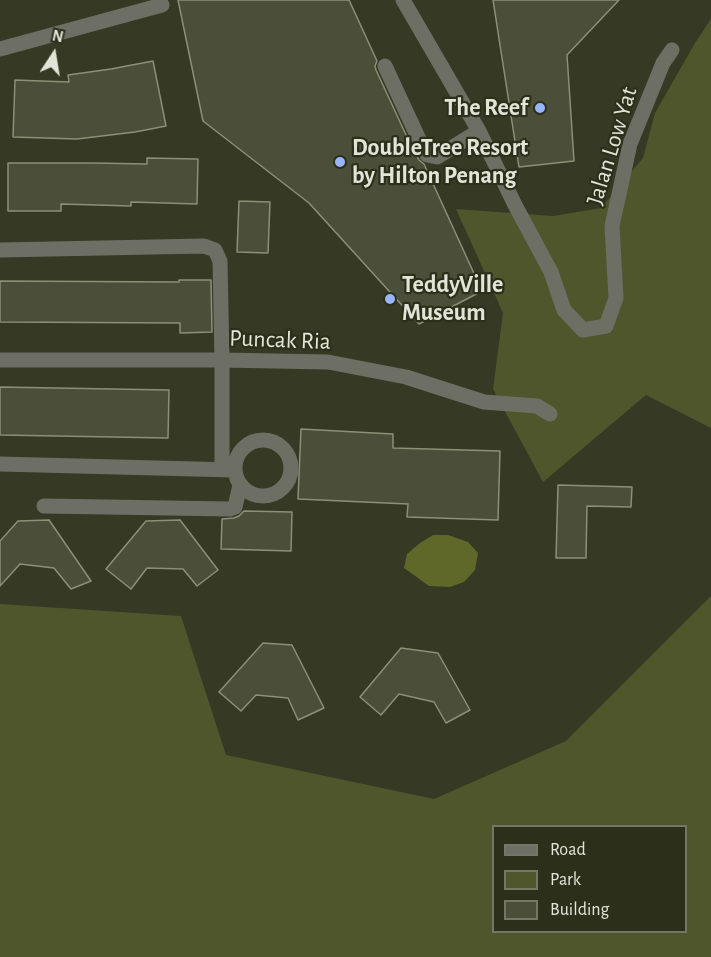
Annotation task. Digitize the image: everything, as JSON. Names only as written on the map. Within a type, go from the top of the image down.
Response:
[{"type":"street","name":"Jalan Low Yat","points":[[403,0],[479,131],[550,272],[564,310],[583,330],[606,327],[616,298],[612,226],[630,144],[663,63],[672,50]]},
{"type":"street","points":[[0,49],[153,4]]},
{"type":"street","points":[[385,66],[427,155],[437,157],[479,131]]},
{"type":"street","points":[[0,250],[204,246],[215,250],[220,261],[228,470],[240,485],[253,494],[269,495],[283,487],[291,473],[289,457],[279,444],[264,439],[249,443],[237,454],[228,470]]},
{"type":"street","name":"Puncak Ria","points":[[0,360],[328,362],[406,377],[484,402],[537,406],[550,414]]},
{"type":"street","points":[[0,465],[228,470]]},
{"type":"street","points":[[44,506],[230,509],[235,507],[240,485]]},
{"type":"green space","points":[[711,19],[711,428],[646,395],[543,482],[493,389],[503,313],[456,209],[553,216],[601,208],[643,158],[655,113]]},
{"type":"green space","points":[[711,596],[711,957],[0,957],[0,604],[181,616],[226,755],[434,799],[566,741]]},
{"type":"shaded area","points":[[433,535],[448,535],[468,542],[478,553],[475,570],[464,582],[450,587],[429,586],[404,568],[407,554]]},
{"type":"building","name":"DoubleTree Resort by Hilton Penang","points":[[178,0],[349,0],[377,61],[376,70],[413,150],[424,164],[482,291],[419,324],[309,203],[203,121]]},
{"type":"building","name":"The Reef","points":[[493,0],[619,0],[567,55],[574,161],[519,167]]},
{"type":"building","points":[[153,61],[166,126],[77,139],[13,137],[15,80],[69,82],[68,75]]},
{"type":"building","points":[[147,158],[198,159],[197,204],[131,202],[131,206],[61,204],[61,211],[8,211],[8,163],[147,164]]},
{"type":"building","points":[[239,201],[270,202],[268,253],[237,252]]},
{"type":"building","points":[[179,280],[211,280],[212,332],[180,333],[180,323],[0,322],[0,281],[179,282]]},
{"type":"building","points":[[0,387],[169,390],[168,438],[0,435]]},
{"type":"building","points":[[301,429],[393,434],[393,448],[500,451],[498,520],[407,517],[408,504],[298,499]]},
{"type":"building","points":[[558,485],[632,487],[631,507],[587,506],[586,558],[556,558]]},
{"type":"building","points":[[244,511],[292,512],[291,551],[221,549],[222,519],[234,518]]},
{"type":"building","points":[[49,520],[91,581],[71,589],[54,568],[20,564],[0,586],[0,541],[18,521]]},
{"type":"building","points":[[180,520],[218,570],[197,586],[183,569],[147,568],[131,589],[106,569],[146,521]]},
{"type":"building","points":[[263,643],[292,645],[324,708],[298,720],[288,698],[256,695],[241,711],[219,692]]},
{"type":"building","points":[[401,648],[438,653],[470,710],[446,723],[434,702],[399,694],[381,715],[360,697]]},
{"type":"place","name":"The Reef","points":[[540,108]]},
{"type":"place","name":"DoubleTree Resort by Hilton Penang","points":[[340,162]]},
{"type":"place","name":"TeddyVille Museum","points":[[390,299]]}]
